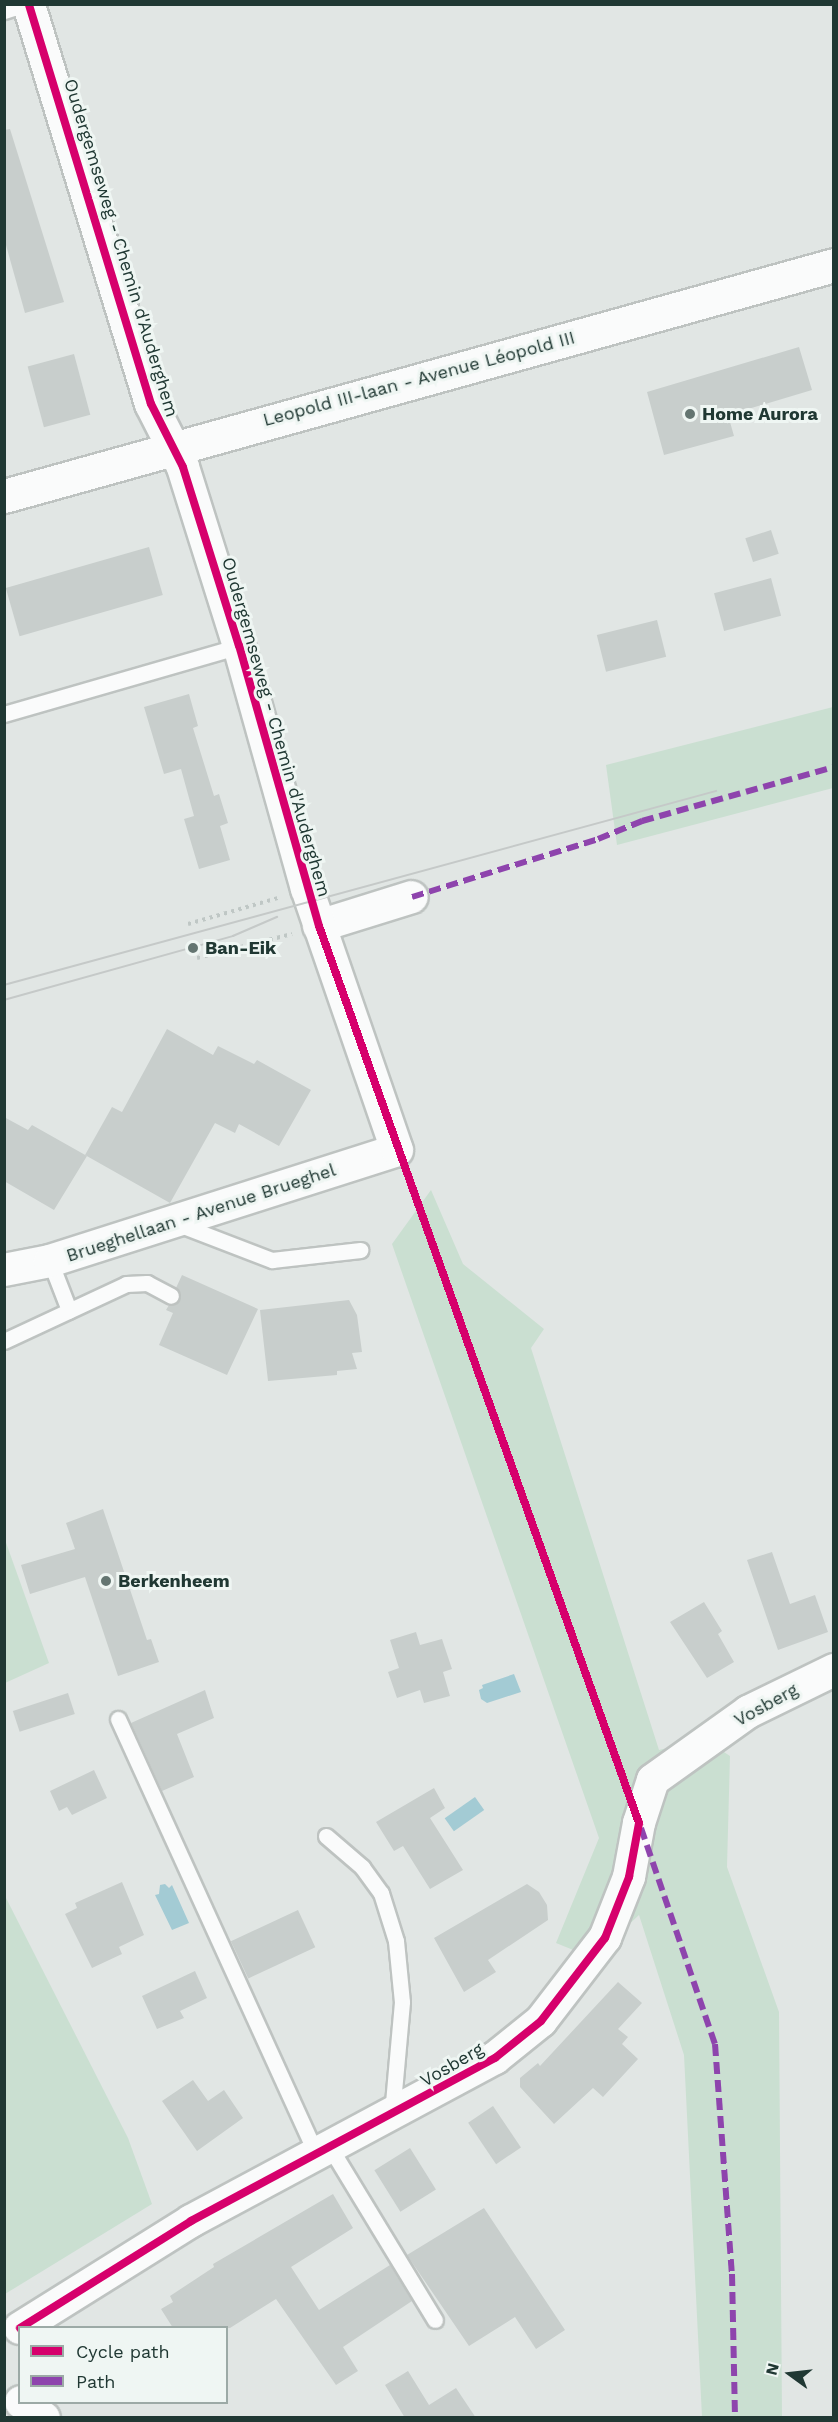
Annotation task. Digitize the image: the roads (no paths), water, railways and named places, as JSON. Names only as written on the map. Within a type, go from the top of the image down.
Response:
[{"type":"street","name":"Oudergemseweg - Chemin d'Auderghem","points":[[27,4],[151,404],[183,467],[239,646],[307,890],[397,1150]]},
{"type":"street","name":"Leopold III-laan - Avenue Léopold III","points":[[4,496],[171,447],[834,265]]},
{"type":"street","points":[[319,926],[412,897]]},
{"type":"street","name":"Brueghellaan - Avenue Brueghel","points":[[4,1270],[50,1261],[397,1150]]},
{"type":"street","name":"Vosberg","points":[[23,2326],[191,2222],[392,2116],[495,2058],[541,2021],[572,1985],[605,1938],[628,1877],[639,1822],[653,1780],[748,1712],[834,1670]]},
{"type":"street","name":"Vosberg","points":[[4,2337],[18,2329]]},
{"type":"street","points":[[4,2393],[18,2402]]},
{"type":"lane","points":[[4,11],[27,4]]},
{"type":"lane","points":[[4,714],[239,646]]},
{"type":"lane","points":[[172,1222],[272,1260],[360,1250]]},
{"type":"lane","points":[[50,1261],[69,1310]]},
{"type":"lane","points":[[4,1341],[126,1284],[147,1282],[171,1296]]},
{"type":"lane","points":[[118,1719],[324,2152],[435,2320]]},
{"type":"lane","points":[[326,1836],[362,1867],[381,1893],[396,1941],[402,2002],[392,2116]]},
{"type":"water","points":[[514,1674],[521,1692],[487,1703],[481,1699],[479,1690],[483,1688],[482,1685]]},
{"type":"water","points":[[475,1797],[484,1810],[454,1831],[445,1818]]},
{"type":"water","points":[[165,1884],[169,1888],[172,1885],[189,1923],[172,1930],[155,1895],[159,1894],[160,1885]]},
{"type":"tram line","points":[[4,985],[716,791]]},
{"type":"tram line","points":[[4,1000],[233,936],[277,917]]},
{"type":"place","name":"Home Aurora","points":[[690,414]]},
{"type":"place","name":"Ban-Eik","points":[[193,948]]},
{"type":"place","name":"Berkenheem","points":[[106,1581]]}]
